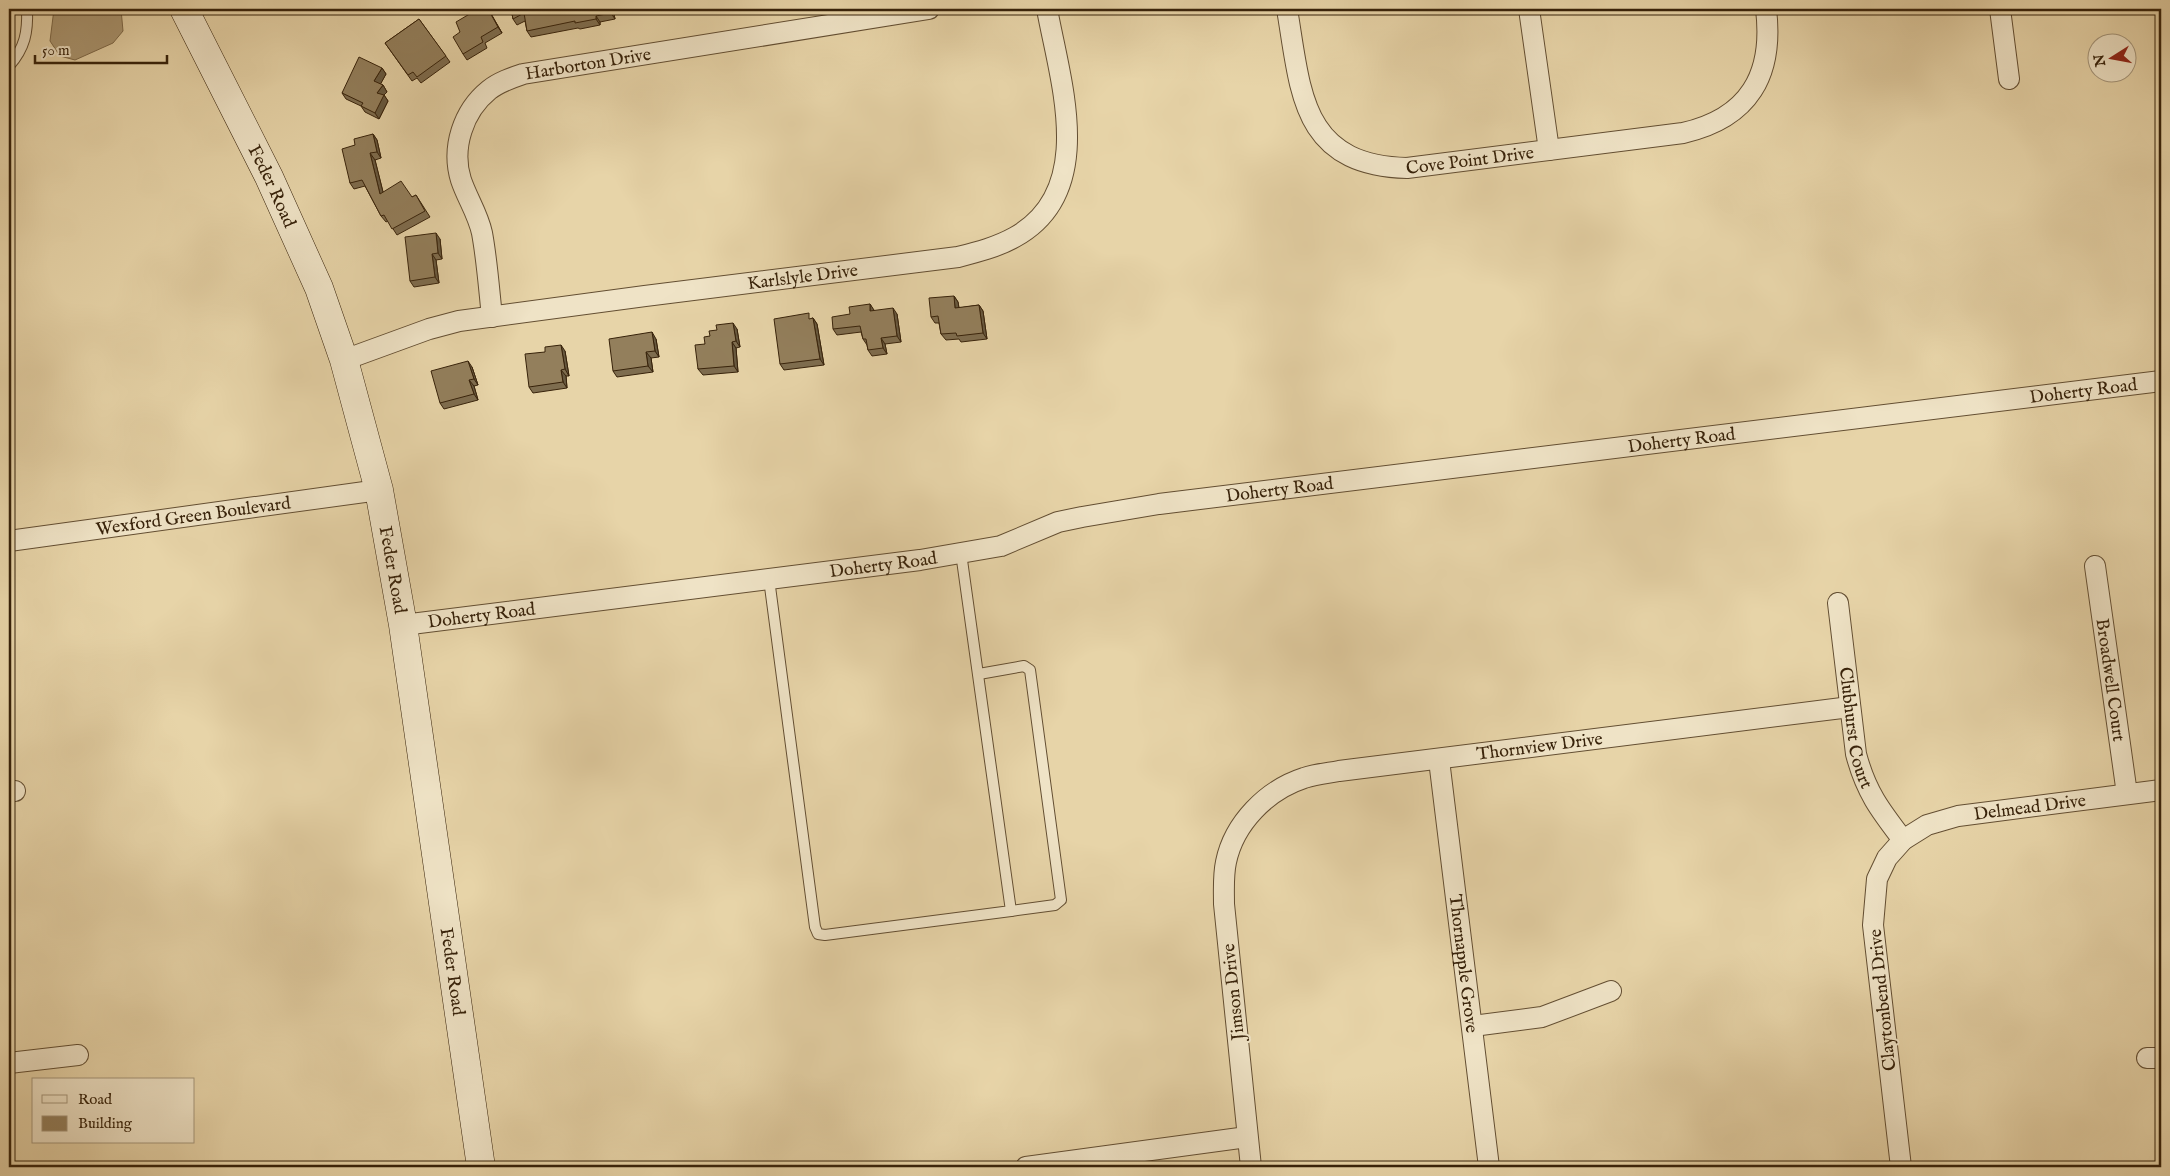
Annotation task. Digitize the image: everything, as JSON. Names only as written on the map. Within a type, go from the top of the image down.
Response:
[{"type":"main road","name":"Feder Road","points":[[184,9],[269,177],[318,288],[344,360],[379,490],[403,625],[481,1167]]},
{"type":"street","name":"Harborton Drive","points":[[492,316],[482,232],[461,178],[457,160],[458,140],[464,122],[474,106],[488,91],[503,81],[523,74],[929,9]]},
{"type":"street","name":"Karlslyle Drive","points":[[344,360],[429,329],[459,321],[958,257],[987,250],[1016,236],[1038,219],[1057,196],[1068,147],[1067,118],[1047,9]]},
{"type":"street","name":"Cove Point Drive","points":[[1287,9],[1300,90],[1308,112],[1321,133],[1338,150],[1360,161],[1382,167],[1407,168],[1683,134],[1700,129],[1733,113],[1748,98],[1761,73],[1767,46],[1766,9]]},
{"type":"street","points":[[1529,9],[1549,150]]},
{"type":"street","points":[[2000,9],[2009,79]]},
{"type":"street","name":"Doherty Road","points":[[403,625],[920,560],[1000,546],[1066,520],[1159,504],[2161,381]]},
{"type":"street","name":"Wexford Green Boulevard","points":[[9,541],[379,490]]},
{"type":"street","name":"Broadwell Court","points":[[2095,566],[2127,794]]},
{"type":"street","name":"Clubhurst Court","points":[[1838,603],[1856,754],[1862,778],[1873,800],[1903,840]]},
{"type":"street","name":"Thornview Drive","points":[[1244,821],[1270,794],[1305,778],[1339,771],[1439,760],[1850,707]]},
{"type":"street","name":"Thornapple Grove","points":[[1439,760],[1489,1167]]},
{"type":"street","name":"Delmead Drive","points":[[1903,840],[1927,825],[1958,816],[2161,790]]},
{"type":"street","name":"Jimson Drive","points":[[1244,821],[1233,840],[1226,861],[1224,904],[1251,1167]]},
{"type":"street","name":"Claytonbend Drive","points":[[1901,1167],[1873,925],[1877,879],[1887,858],[1903,840]]},
{"type":"street","points":[[1473,1026],[1542,1017],[1610,992]]},
{"type":"street","points":[[9,1063],[78,1055]]},
{"type":"street","points":[[1026,1167],[1247,1137]]},
{"type":"lane","points":[[9,66],[19,55],[24,44],[27,33],[27,9]]},
{"type":"lane","points":[[961,553],[1011,911]]},
{"type":"lane","points":[[769,579],[815,927],[818,934],[825,935],[1055,905],[1061,900],[1030,670],[1024,666],[979,674]]},
{"type":"shaded area","points":[[54,9],[121,9],[123,31],[113,43],[75,60],[60,56],[50,41]]},
{"type":"building","points":[[478,9],[488,9],[498,27],[481,37],[483,42],[463,54],[453,37],[460,32],[456,22]]},
{"type":"building","points":[[511,9],[610,9],[611,13],[596,16],[596,19],[575,23],[575,21],[527,31],[524,13],[513,19]]},
{"type":"building","points":[[419,19],[446,56],[417,77],[413,72],[408,75],[385,43]]},
{"type":"building","points":[[359,57],[382,68],[374,81],[383,85],[377,93],[384,95],[375,113],[361,106],[363,103],[342,93]]},
{"type":"building","points":[[373,134],[377,152],[370,153],[380,194],[401,181],[412,197],[416,195],[425,211],[392,229],[384,215],[381,216],[362,180],[350,183],[342,149],[355,145],[354,139]]},
{"type":"building","points":[[436,233],[438,253],[432,254],[435,277],[410,281],[405,237]]},
{"type":"building","points":[[954,296],[955,308],[979,305],[983,333],[957,336],[956,333],[941,334],[938,316],[931,317],[929,298]]},
{"type":"building","points":[[870,304],[870,311],[893,308],[897,336],[881,338],[883,348],[868,350],[866,339],[863,339],[860,326],[833,329],[832,317],[850,314],[849,307]]},
{"type":"building","points":[[809,313],[809,319],[813,318],[820,359],[780,364],[774,319]]},
{"type":"building","points":[[733,323],[736,341],[732,342],[734,366],[698,369],[695,345],[705,344],[704,337],[710,336],[709,331],[717,330],[716,325]]},
{"type":"building","points":[[652,332],[655,351],[646,352],[648,366],[613,371],[609,339]]},
{"type":"building","points":[[561,345],[565,369],[561,370],[563,382],[529,387],[525,354],[545,352],[545,347]]},
{"type":"building","points":[[468,361],[474,379],[469,380],[474,394],[440,403],[431,371]]}]
